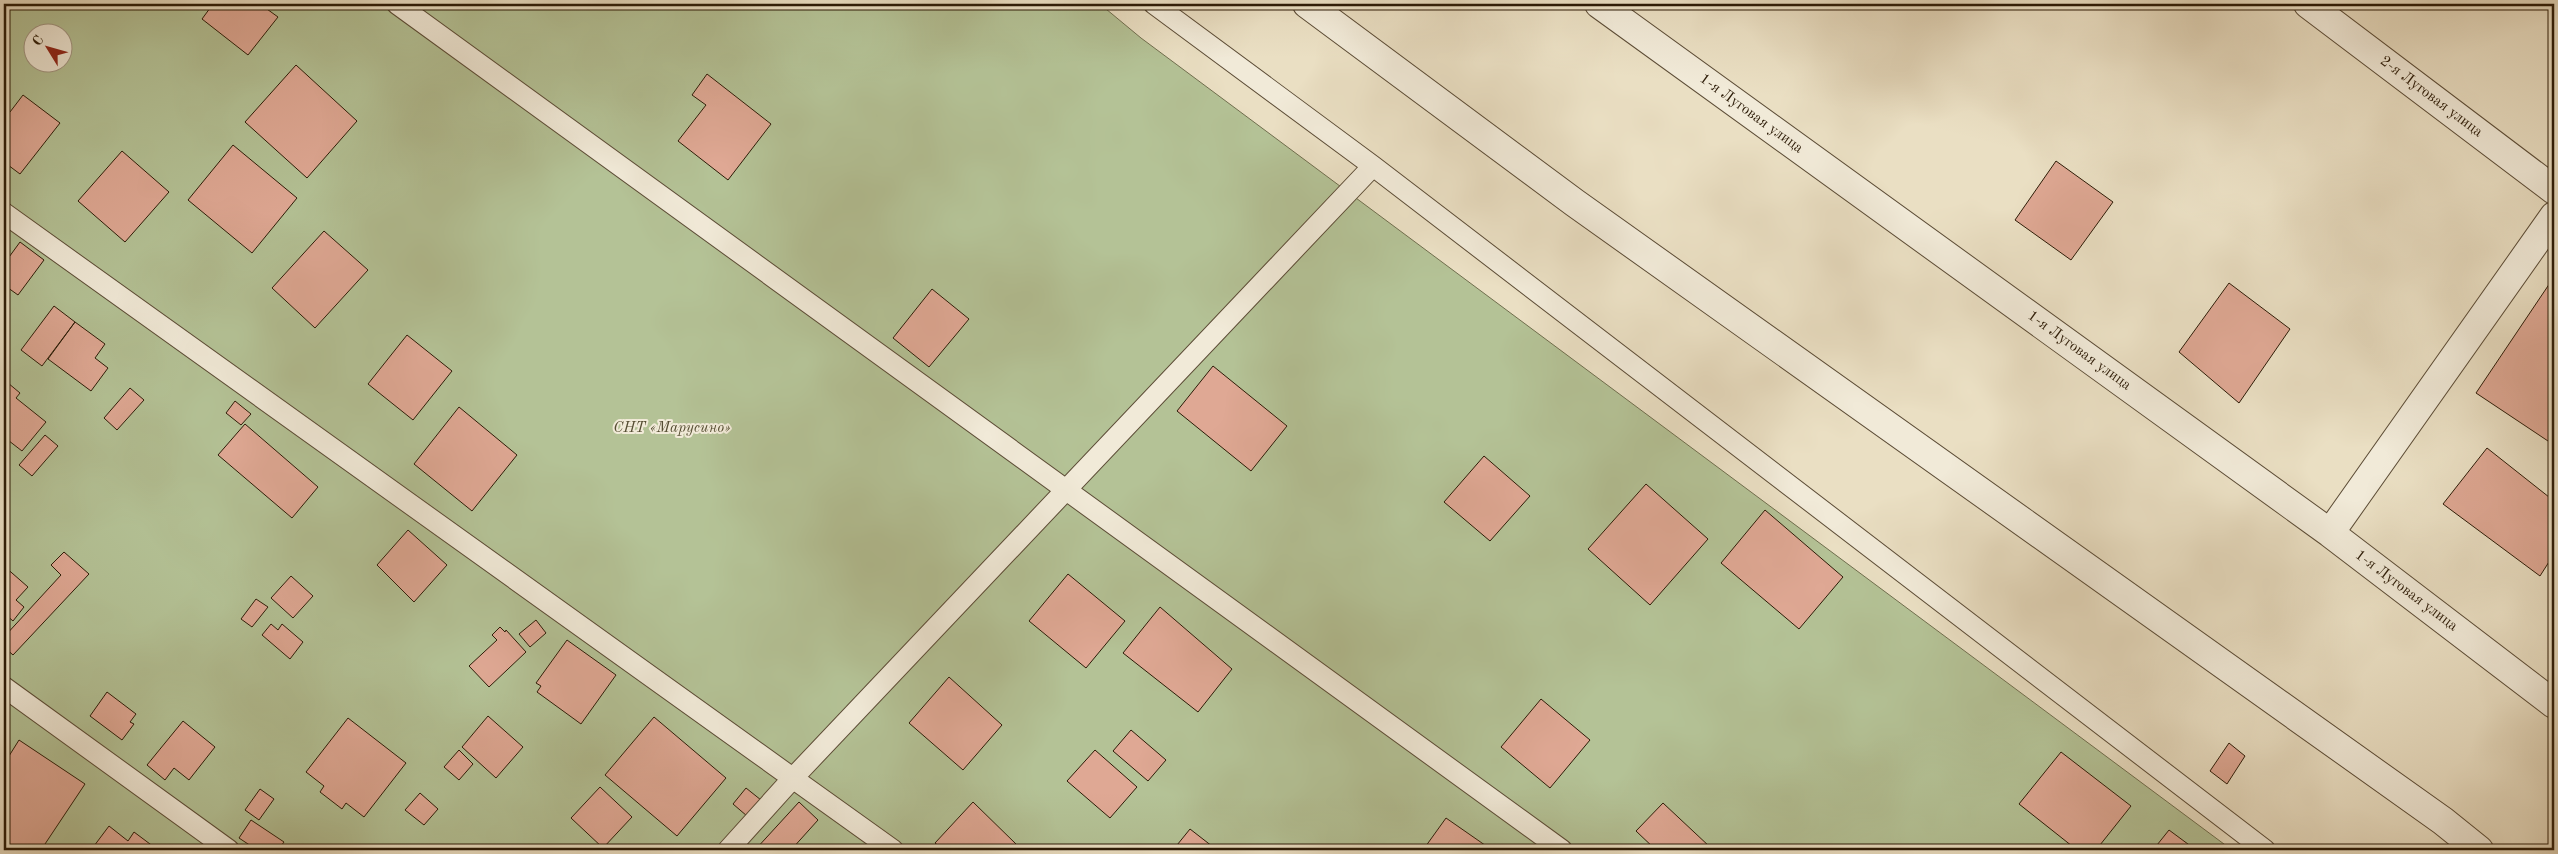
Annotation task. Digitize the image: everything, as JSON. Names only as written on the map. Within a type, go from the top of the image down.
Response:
[{"type":"street","points":[[1307,4],[1583,208],[2443,821],[2479,850]]},
{"type":"street","name":"1-я Луговая улица","points":[[1599,4],[2330,532],[2554,704]]},
{"type":"street","name":"2-я Луговая улица","points":[[2308,4],[2554,190]]},
{"type":"street","points":[[2330,532],[2554,216]]},
{"type":"lane","points":[[398,4],[1562,850]]},
{"type":"lane","points":[[1154,4],[1373,166],[2265,850]]},
{"type":"lane","points":[[728,850],[792,779],[1373,166]]},
{"type":"lane","points":[[4,213],[893,850]]},
{"type":"lane","points":[[4,687],[229,850]]},
{"type":"green space","name":"СНТ «Марусино»","points":[[4,4],[1100,4],[1141,38],[2232,850],[4,850]]},
{"type":"building","points":[[213,4],[260,4],[278,17],[248,55],[202,19]]},
{"type":"building","points":[[296,65],[357,121],[307,178],[245,122]]},
{"type":"building","points":[[707,74],[771,124],[728,180],[678,141],[706,105],[692,95]]},
{"type":"building","points":[[23,95],[60,123],[20,174],[4,162],[4,107],[10,112]]},
{"type":"building","points":[[233,145],[297,198],[252,253],[188,200]]},
{"type":"building","points":[[122,151],[169,192],[125,242],[78,201]]},
{"type":"building","points":[[2056,161],[2113,202],[2071,260],[2015,220]]},
{"type":"building","points":[[324,231],[368,270],[315,328],[272,288]]},
{"type":"building","points":[[20,242],[44,260],[18,295],[4,285],[4,264]]},
{"type":"building","points":[[2554,277],[2554,445],[2476,393]]},
{"type":"building","points":[[2229,283],[2290,329],[2239,403],[2179,352]]},
{"type":"building","points":[[932,289],[969,319],[929,367],[893,338]]},
{"type":"building","points":[[54,306],[75,322],[42,366],[21,350]]},
{"type":"building","points":[[75,322],[105,344],[95,358],[108,368],[91,391],[48,359]]},
{"type":"building","points":[[407,335],[452,371],[413,420],[368,384]]},
{"type":"building","points":[[1213,366],[1287,426],[1251,471],[1177,411]]},
{"type":"building","points":[[8,383],[20,393],[16,398],[46,422],[22,451],[4,437],[4,388]]},
{"type":"building","points":[[130,388],[144,400],[117,430],[104,418]]},
{"type":"building","points":[[235,401],[251,414],[241,425],[226,413]]},
{"type":"building","points":[[459,407],[517,455],[472,511],[414,464]]},
{"type":"building","points":[[245,424],[318,487],[292,518],[218,455]]},
{"type":"building","points":[[45,435],[58,446],[32,476],[19,465]]},
{"type":"building","points":[[2487,448],[2554,501],[2554,554],[2540,576],[2443,504]]},
{"type":"building","points":[[1484,456],[1530,496],[1490,541],[1444,502]]},
{"type":"building","points":[[1646,484],[1708,539],[1650,605],[1588,549]]},
{"type":"building","points":[[1765,510],[1843,577],[1799,629],[1721,563]]},
{"type":"building","points":[[408,530],[447,565],[414,602],[377,565]]},
{"type":"building","points":[[64,552],[89,574],[13,655],[4,647],[4,637],[61,575],[51,565]]},
{"type":"building","points":[[4,566],[28,587],[16,600],[24,607],[13,621],[6,615],[4,618]]},
{"type":"building","points":[[1068,574],[1125,621],[1086,668],[1029,621]]},
{"type":"building","points":[[291,576],[313,596],[293,618],[271,598]]},
{"type":"building","points":[[256,599],[268,607],[252,627],[241,619]]},
{"type":"building","points":[[1160,607],[1232,669],[1198,712],[1123,653]]},
{"type":"building","points":[[536,620],[546,633],[530,647],[519,634]]},
{"type":"building","points":[[271,624],[278,630],[282,624],[303,642],[290,659],[262,635]]},
{"type":"building","points":[[500,627],[505,632],[506,630],[526,652],[489,687],[469,666],[497,640],[492,635]]},
{"type":"building","points":[[567,640],[616,675],[581,724],[537,692],[541,686],[536,683]]},
{"type":"building","points":[[949,677],[1002,725],[963,770],[909,723]]},
{"type":"building","points":[[107,692],[136,714],[130,722],[134,724],[122,740],[90,716]]},
{"type":"building","points":[[1541,699],[1590,740],[1550,788],[1501,747]]},
{"type":"building","points":[[488,716],[523,747],[496,778],[462,747]]},
{"type":"building","points":[[654,717],[726,778],[677,836],[605,775]]},
{"type":"building","points":[[348,718],[406,763],[364,817],[346,803],[342,809],[320,792],[324,786],[306,772]]},
{"type":"building","points":[[183,721],[215,747],[189,780],[174,768],[165,780],[147,765]]},
{"type":"building","points":[[1131,730],[1166,760],[1148,781],[1113,751]]},
{"type":"building","points":[[19,740],[85,784],[41,850],[18,850],[4,841],[4,764]]},
{"type":"building","points":[[2229,743],[2245,756],[2227,784],[2210,771]]},
{"type":"building","points":[[459,750],[473,764],[459,780],[444,767]]},
{"type":"building","points":[[1095,750],[1137,787],[1110,818],[1067,781]]},
{"type":"building","points":[[2061,752],[2131,806],[2096,850],[2077,850],[2019,804]]},
{"type":"building","points":[[600,787],[632,817],[603,848],[571,818]]},
{"type":"building","points":[[746,788],[761,800],[747,816],[733,804]]},
{"type":"building","points":[[260,789],[274,799],[259,820],[245,810]]},
{"type":"building","points":[[420,793],[438,809],[424,825],[405,810]]},
{"type":"building","points":[[799,802],[818,820],[791,850],[755,850]]},
{"type":"building","points":[[973,802],[1016,844],[1012,850],[944,850],[935,843]]},
{"type":"building","points":[[1663,803],[1710,847],[1708,850],[1656,850],[1636,831]]},
{"type":"building","points":[[1446,818],[1492,850],[1423,850]]},
{"type":"building","points":[[251,820],[284,842],[278,850],[257,850],[239,838]]},
{"type":"building","points":[[109,826],[128,841],[134,832],[158,850],[91,850]]},
{"type":"building","points":[[1190,829],[1217,850],[1173,850]]},
{"type":"building","points":[[2169,830],[2196,850],[2153,850]]}]
